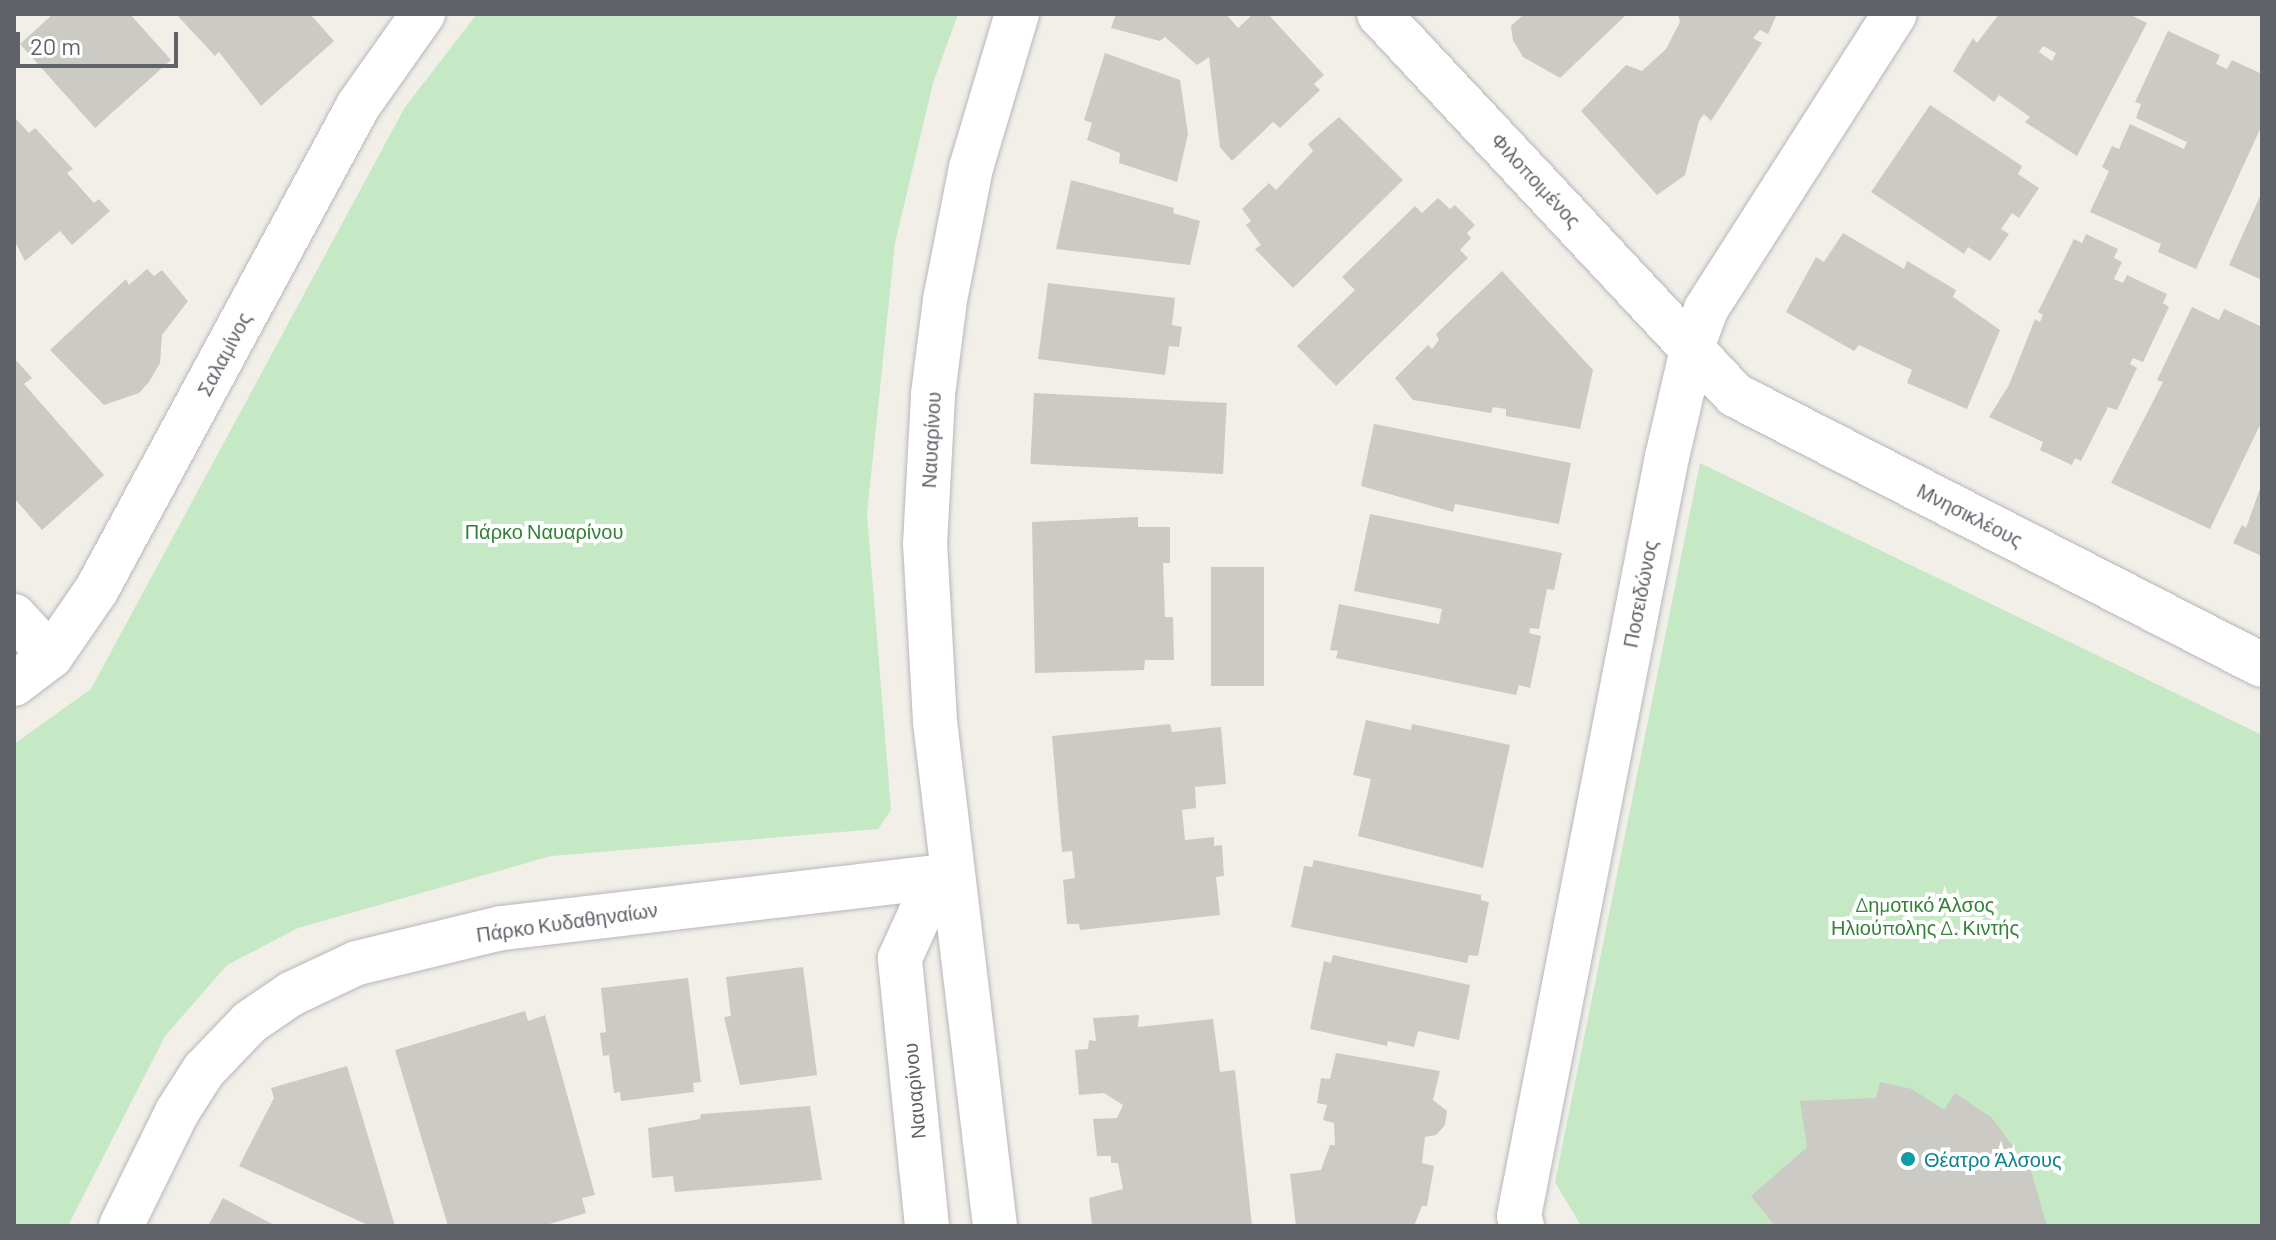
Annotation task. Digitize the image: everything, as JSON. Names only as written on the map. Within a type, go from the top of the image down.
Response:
[{"type":"street","name":"Σαλαμίνος","points":[[14,684],[51,656],[97,589],[358,106],[423,14]]},
{"type":"street","name":"Ναυαρίνου","points":[[995,1226],[935,721],[925,544],[933,394],[971,168],[1017,14]]},
{"type":"street","name":"Φιλοποιμένος","points":[[1379,14],[1693,345]]},
{"type":"street","name":"Ποσειδώνος","points":[[1522,1226],[1519,1216],[1669,446],[1693,345],[1706,309],[1895,14]]},
{"type":"street","name":"Μνησικλέους","points":[[1693,345],[1735,395],[2262,665]]},
{"type":"street","points":[[14,616],[51,656]]},
{"type":"street","name":"Ναυαρίνου","points":[[927,1226],[900,958],[920,914],[952,875]]},
{"type":"street","name":"Πάρκο Κυδαθηναίων","points":[[121,1226],[177,1112],[204,1070],[250,1022],[291,994],[357,963],[502,928],[952,875]]},
{"type":"green space","name":"Πάρκο Ναυαρίνου","points":[[477,14],[958,14],[933,83],[895,243],[867,514],[891,810],[878,829],[551,856],[298,928],[227,965],[165,1036],[68,1226],[14,1226],[14,744],[91,689],[405,107]]},
{"type":"green space","name":"Δημοτικό Άλσος Ηλιούπολης Δ. Κιντής","points":[[1700,463],[2262,735],[2262,1226],[1581,1226],[1555,1182]]},
{"type":"building","points":[[53,14],[130,14],[171,60],[95,128],[20,44]]},
{"type":"building","points":[[176,14],[310,14],[334,41],[261,106],[219,52],[215,56]]},
{"type":"building","points":[[1116,14],[1226,14],[1238,28],[1253,14],[1268,14],[1324,75],[1314,84],[1320,90],[1280,128],[1273,122],[1232,161],[1220,147],[1209,57],[1197,65],[1165,37],[1160,41],[1111,28]]},
{"type":"building","points":[[1524,14],[1627,14],[1560,78],[1523,57],[1513,40],[1511,26]]},
{"type":"building","points":[[1678,14],[1777,14],[1768,34],[1760,30],[1753,38],[1762,43],[1711,121],[1704,114],[1699,121],[1685,175],[1657,195],[1581,111],[1626,65],[1642,71],[1666,49],[1680,22]]},
{"type":"building","points":[[1999,14],[2129,14],[2147,23],[2077,156],[2025,122],[2030,117],[1999,95],[1994,102],[1953,71],[1973,38],[1977,43]],"holes":[[[2043,46],[2056,53],[2052,61],[2039,52]]]},
{"type":"building","points":[[2168,31],[2220,55],[2216,64],[2227,69],[2232,60],[2262,74],[2262,125],[2196,269],[2158,252],[2161,244],[2090,212],[2109,171],[2102,167],[2112,146],[2119,149],[2130,124],[2184,149],[2187,142],[2136,118],[2141,104],[2135,102]]},
{"type":"building","points":[[1105,53],[1180,80],[1188,134],[1177,182],[1119,163],[1120,153],[1087,140],[1092,123],[1084,120]]},
{"type":"building","points":[[1930,105],[2022,166],[2018,174],[2039,188],[2019,218],[2012,213],[2001,229],[2009,234],[1990,261],[1968,247],[1964,254],[1871,192]]},
{"type":"building","points":[[14,117],[29,133],[35,128],[73,169],[67,173],[94,203],[99,199],[110,211],[72,245],[60,231],[25,261],[14,240]]},
{"type":"building","points":[[1339,117],[1403,180],[1293,288],[1255,249],[1261,245],[1246,225],[1251,221],[1242,209],[1269,183],[1276,190],[1313,151],[1308,144]]},
{"type":"building","points":[[1071,180],[1174,208],[1173,213],[1200,221],[1190,265],[1056,249]]},
{"type":"building","points":[[2262,192],[2262,280],[2229,265]]},
{"type":"building","points":[[1438,198],[1450,209],[1455,205],[1475,225],[1467,233],[1471,238],[1460,250],[1468,258],[1336,386],[1297,346],[1355,290],[1342,277],[1415,206],[1422,213]]},
{"type":"building","points":[[1843,233],[1904,269],[1907,261],[1956,290],[1953,297],[2000,330],[1967,409],[1907,383],[1912,370],[1859,345],[1854,351],[1786,312],[1816,257],[1824,262]]},
{"type":"building","points":[[2086,234],[2118,249],[2114,258],[2122,262],[2114,279],[2123,283],[2127,275],[2167,294],[2163,303],[2169,307],[2143,362],[2133,358],[2130,364],[2137,368],[2117,410],[2108,407],[2081,461],[2075,458],[2072,465],[2040,450],[2043,442],[1989,417],[2009,385],[2035,319],[2040,322],[2043,315],[2038,312],[2074,239],[2082,243]]},
{"type":"building","points":[[147,269],[154,276],[162,270],[188,301],[162,335],[160,363],[149,382],[139,393],[104,405],[50,350],[126,279],[129,285]]},
{"type":"building","points":[[1502,271],[1593,370],[1580,429],[1506,416],[1506,409],[1493,407],[1491,413],[1413,400],[1395,378],[1428,345],[1432,349],[1439,340],[1436,334]]},
{"type":"building","points":[[1048,283],[1175,298],[1172,325],[1182,327],[1179,347],[1169,346],[1165,375],[1038,359]]},
{"type":"building","points":[[2192,307],[2219,320],[2224,309],[2262,327],[2262,421],[2210,529],[2111,483],[2163,382],[2157,380]]},
{"type":"building","points":[[14,358],[32,378],[24,384],[104,475],[42,530],[14,498]]},
{"type":"building","points":[[1034,393],[1227,403],[1223,474],[1030,464]]},
{"type":"building","points":[[1374,424],[1571,463],[1559,524],[1455,504],[1453,512],[1361,486]]},
{"type":"building","points":[[2262,483],[2262,556],[2233,543],[2242,525],[2246,528]]},
{"type":"building","points":[[1370,514],[1562,553],[1554,590],[1547,589],[1539,629],[1530,628],[1529,633],[1541,636],[1530,688],[1519,685],[1516,695],[1336,658],[1338,651],[1330,650],[1339,604],[1439,624],[1442,609],[1354,591]]},
{"type":"building","points":[[1138,517],[1138,527],[1170,527],[1170,563],[1163,563],[1165,617],[1173,617],[1174,660],[1145,660],[1144,670],[1035,673],[1032,522]]},
{"type":"building","points":[[1211,567],[1264,567],[1264,686],[1211,686]]},
{"type":"building","points":[[1366,720],[1411,730],[1412,724],[1510,745],[1483,868],[1358,836],[1371,779],[1353,775]]},
{"type":"building","points":[[1170,724],[1172,732],[1221,727],[1226,784],[1195,787],[1196,808],[1182,810],[1185,840],[1214,837],[1214,846],[1222,845],[1224,876],[1216,877],[1220,915],[1080,930],[1079,924],[1067,924],[1063,880],[1075,878],[1072,851],[1062,852],[1052,736]]},
{"type":"building","points":[[1314,860],[1481,895],[1481,900],[1489,902],[1478,956],[1469,955],[1467,963],[1291,927],[1304,866],[1312,867]]},
{"type":"building","points":[[1333,955],[1470,985],[1459,1040],[1418,1031],[1414,1047],[1388,1041],[1387,1046],[1310,1029],[1324,961],[1331,963]]},
{"type":"building","points":[[803,967],[817,1075],[740,1085],[724,1017],[731,1016],[726,977]]},
{"type":"building","points":[[688,978],[701,1082],[693,1083],[694,1092],[621,1101],[620,1092],[614,1093],[609,1055],[603,1056],[600,1033],[606,1032],[601,988]]},
{"type":"building","points":[[525,1011],[528,1021],[545,1015],[595,1195],[582,1198],[586,1213],[543,1226],[448,1226],[395,1050]]},
{"type":"building","points":[[1139,1015],[1138,1027],[1213,1019],[1220,1072],[1235,1070],[1252,1226],[1092,1226],[1089,1198],[1123,1189],[1118,1163],[1111,1163],[1111,1156],[1097,1156],[1093,1119],[1117,1118],[1123,1105],[1104,1093],[1079,1095],[1075,1050],[1088,1049],[1089,1040],[1096,1041],[1093,1018]]},
{"type":"building","points":[[1336,1053],[1440,1071],[1433,1100],[1447,1111],[1445,1125],[1436,1135],[1425,1137],[1422,1163],[1434,1166],[1427,1206],[1422,1206],[1414,1226],[1296,1226],[1290,1174],[1321,1170],[1330,1145],[1335,1145],[1334,1123],[1323,1120],[1327,1105],[1317,1103],[1321,1078],[1330,1079]]},
{"type":"building","points":[[347,1066],[395,1226],[370,1226],[239,1166],[274,1098],[271,1088]]},
{"type":"building","name":"Θέατρο Άλσους","points":[[1880,1082],[1912,1089],[1944,1110],[1955,1093],[1992,1118],[2031,1171],[2047,1226],[1775,1226],[1751,1196],[1807,1147],[1800,1101],[1876,1098]]},
{"type":"building","points":[[810,1106],[822,1180],[675,1192],[673,1176],[652,1178],[648,1128],[700,1119],[701,1114]]},
{"type":"building","points":[[223,1198],[276,1226],[208,1226]]},
{"type":"place","name":"Θέατρο Άλσους","points":[[1908,1159]]}]
